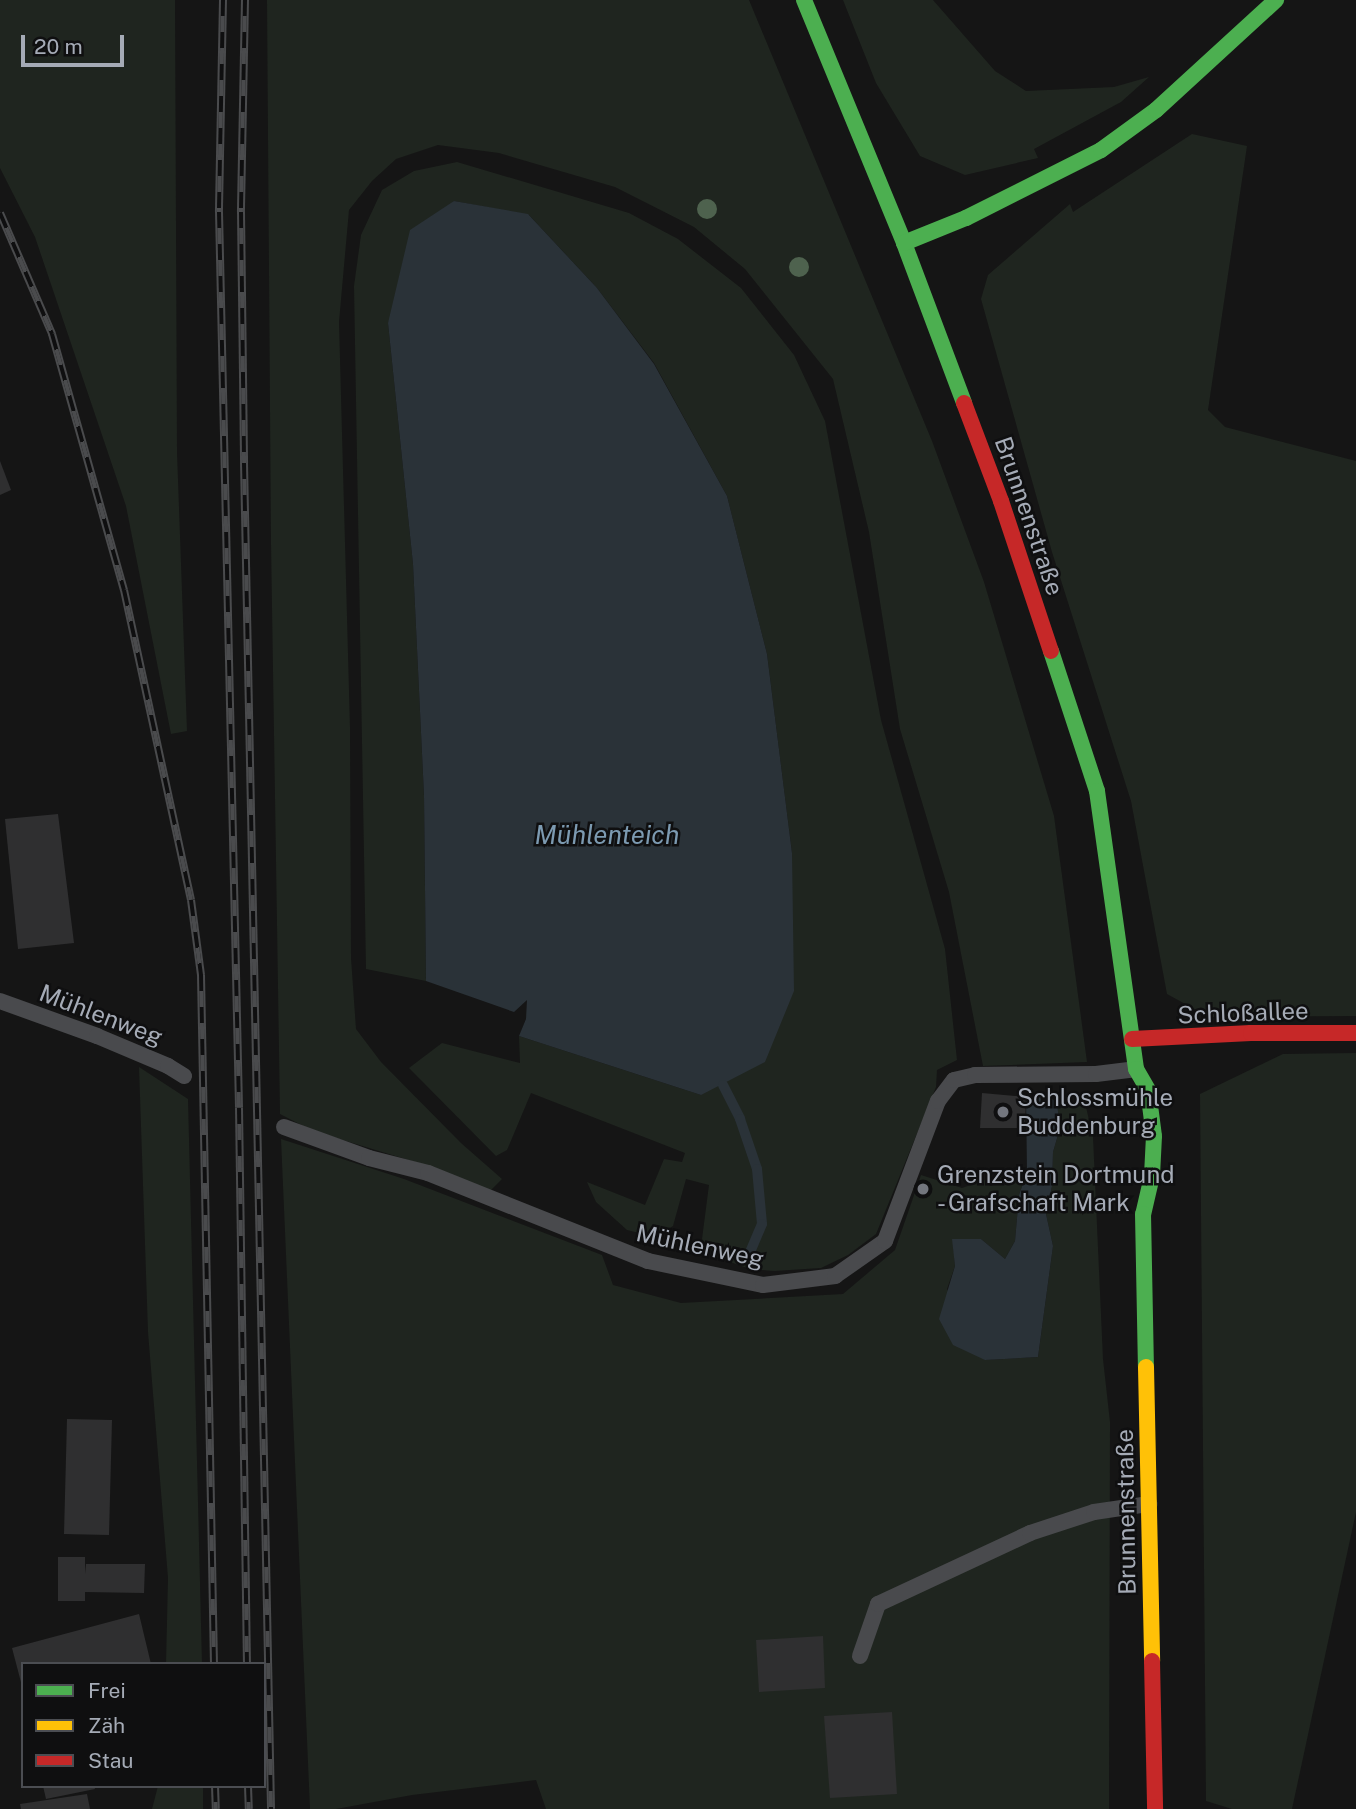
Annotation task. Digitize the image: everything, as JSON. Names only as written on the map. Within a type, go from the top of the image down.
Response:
[{"type":"street","name":"Brunnenstraße","points":[[804,0],[904,243],[1002,501],[1097,791],[1136,1069],[1148,1090],[1154,1136],[1152,1176],[1143,1214]]},
{"type":"street","points":[[904,243],[966,218],[1101,150],[1156,110],[1276,0]]},
{"type":"street","name":"Schloßallee","points":[[1132,1039],[1251,1033],[1356,1033]]},
{"type":"street","name":"Brunnenstraße","points":[[1128,1093],[1136,1069]]},
{"type":"street","name":"Brunnenstraße","points":[[1133,1178],[1143,1214],[1155,1809]]},
{"type":"lane","name":"Mühlenweg","points":[[0,1001],[97,1036],[168,1066],[184,1076]]},
{"type":"lane","name":"Mühlenweg","points":[[284,1127],[369,1158],[428,1173],[648,1261],[763,1286],[835,1276],[885,1241],[938,1101],[954,1080],[975,1075],[1097,1074],[1136,1069]]},
{"type":"lane","points":[[860,1656],[878,1604],[1030,1533],[1094,1512],[1149,1504]]},
{"type":"shaded area","points":[[0,0],[175,0],[177,452],[187,731],[171,734],[126,506],[35,237],[0,168]]},
{"type":"shaded area","points":[[267,0],[749,0],[932,441],[984,582],[1054,816],[1087,1062],[983,1066],[949,892],[900,729],[869,532],[833,379],[745,269],[694,227],[615,187],[499,153],[438,145],[396,159],[372,181],[349,210],[339,322],[350,727],[351,958],[356,1029],[381,1062],[461,1143],[502,1179],[489,1192],[435,1168],[313,1131],[280,1114],[271,543]]},
{"type":"shaded area","points":[[843,0],[933,0],[995,71],[1026,91],[1114,87],[1149,77],[1121,102],[1034,149],[1038,158],[965,175],[920,156],[876,83]]},
{"type":"shaded area","points":[[1192,134],[1247,146],[1208,410],[1225,427],[1356,461],[1356,1016],[1209,1017],[1167,994],[1131,801],[1052,552],[981,299],[988,275],[1070,204],[1073,212]]},
{"type":"shaded area","points":[[457,162],[629,213],[678,239],[741,288],[794,355],[825,421],[881,720],[945,949],[957,1060],[937,1070],[936,1087],[876,1234],[848,1255],[821,1268],[774,1271],[750,1269],[716,1257],[702,1239],[709,1185],[686,1179],[673,1226],[656,1237],[627,1230],[596,1202],[587,1182],[645,1205],[664,1159],[682,1162],[685,1153],[531,1093],[507,1150],[496,1156],[409,1068],[442,1043],[520,1063],[519,1036],[701,1095],[792,853],[767,654],[727,496],[654,363],[597,288],[529,215],[454,201],[388,323],[413,564],[424,795],[426,981],[366,969],[354,286],[361,235],[382,190],[414,171]]},
{"type":"shaded area","points":[[1356,1053],[1356,1512],[1292,1809],[1232,1809],[1206,1801],[1200,1094],[1283,1054]]},
{"type":"shaded area","points":[[139,1067],[188,1099],[202,1662],[166,1662],[168,1578],[148,1332]]},
{"type":"shaded area","points":[[1057,1103],[1085,1103],[1093,1137],[1103,1359],[1110,1422],[1109,1809],[546,1809],[536,1780],[412,1795],[336,1809],[310,1809],[281,1139],[404,1179],[602,1255],[613,1285],[681,1303],[843,1294],[895,1250],[921,1175],[962,1188],[1013,1170],[1027,1172],[1019,1195],[1015,1241],[1005,1259],[981,1239],[953,1239],[955,1266],[947,1289],[985,1360],[1038,1357],[1053,1246],[1046,1214],[1052,1186],[1053,1152],[1060,1128]]},
{"type":"shaded area","points":[[157,1788],[203,1788],[203,1809],[152,1809]]},
{"type":"water","name":"Mühlenteich","points":[[454,201],[528,214],[597,288],[654,364],[727,496],[767,654],[792,853],[794,991],[765,1062],[701,1095],[519,1036],[526,1019],[527,1000],[514,1012],[426,981],[424,795],[413,564],[388,323],[410,230]]},
{"type":"water","points":[[1048,1095],[1057,1103],[1060,1128],[1053,1152],[1052,1186],[1046,1214],[1053,1246],[1038,1357],[985,1360],[953,1345],[939,1319],[955,1266],[952,1239],[981,1239],[1005,1259],[1015,1241],[1019,1195],[1027,1172],[1026,1097]]},
{"type":"building","points":[[0,461],[11,490],[0,495]]},
{"type":"building","points":[[58,814],[74,943],[18,949],[5,819]]},
{"type":"building","name":"Schlossmühle Buddenburg","points":[[982,1093],[1026,1097],[1025,1128],[980,1128]]},
{"type":"building","points":[[67,1419],[112,1420],[109,1535],[64,1534]]},
{"type":"building","points":[[58,1557],[85,1557],[85,1574],[86,1564],[145,1564],[144,1593],[85,1592],[85,1601],[58,1601]]},
{"type":"building","points":[[139,1614],[151,1662],[21,1662],[21,1682],[12,1648]]},
{"type":"building","points":[[823,1636],[825,1688],[759,1692],[756,1640]]},
{"type":"building","points":[[892,1712],[897,1794],[830,1798],[824,1716]]},
{"type":"building","points":[[43,1788],[95,1789],[46,1799]]},
{"type":"building","points":[[87,1794],[90,1809],[21,1809],[20,1804]]},
{"type":"waterway","points":[[723,1085],[740,1119],[757,1169],[762,1224],[749,1255]]},
{"type":"railway","points":[[223,0],[219,212],[239,1108],[247,1662]]},
{"type":"railway","points":[[245,0],[241,212],[244,463],[271,1809]]},
{"type":"railway","points":[[0,213],[52,334],[124,590],[191,900],[201,975],[214,1662]]},
{"type":"railway","points":[[215,1788],[216,1809]]},
{"type":"railway","points":[[248,1788],[249,1809]]},
{"type":"traffic: fast","points":[[804,0],[904,243],[964,403]]},
{"type":"traffic: fast","points":[[904,243],[966,218],[1101,150],[1156,110],[1276,0]]},
{"type":"traffic: fast","points":[[1051,651],[1097,791],[1136,1069],[1148,1090],[1154,1136],[1152,1176],[1143,1214],[1146,1367]]},
{"type":"traffic: slow","points":[[1146,1367],[1152,1661]]},
{"type":"traffic: jam","points":[[964,403],[1001,501],[1051,651]]},
{"type":"traffic: jam","points":[[1132,1039],[1251,1033],[1356,1033]]},
{"type":"traffic: jam","points":[[1152,1661],[1155,1809]]},
{"type":"place","name":"Schlossmühle Buddenburg","points":[[1003,1112]]},
{"type":"place","name":"Grenzstein Dortmund - Grafschaft Mark","points":[[923,1189]]}]
